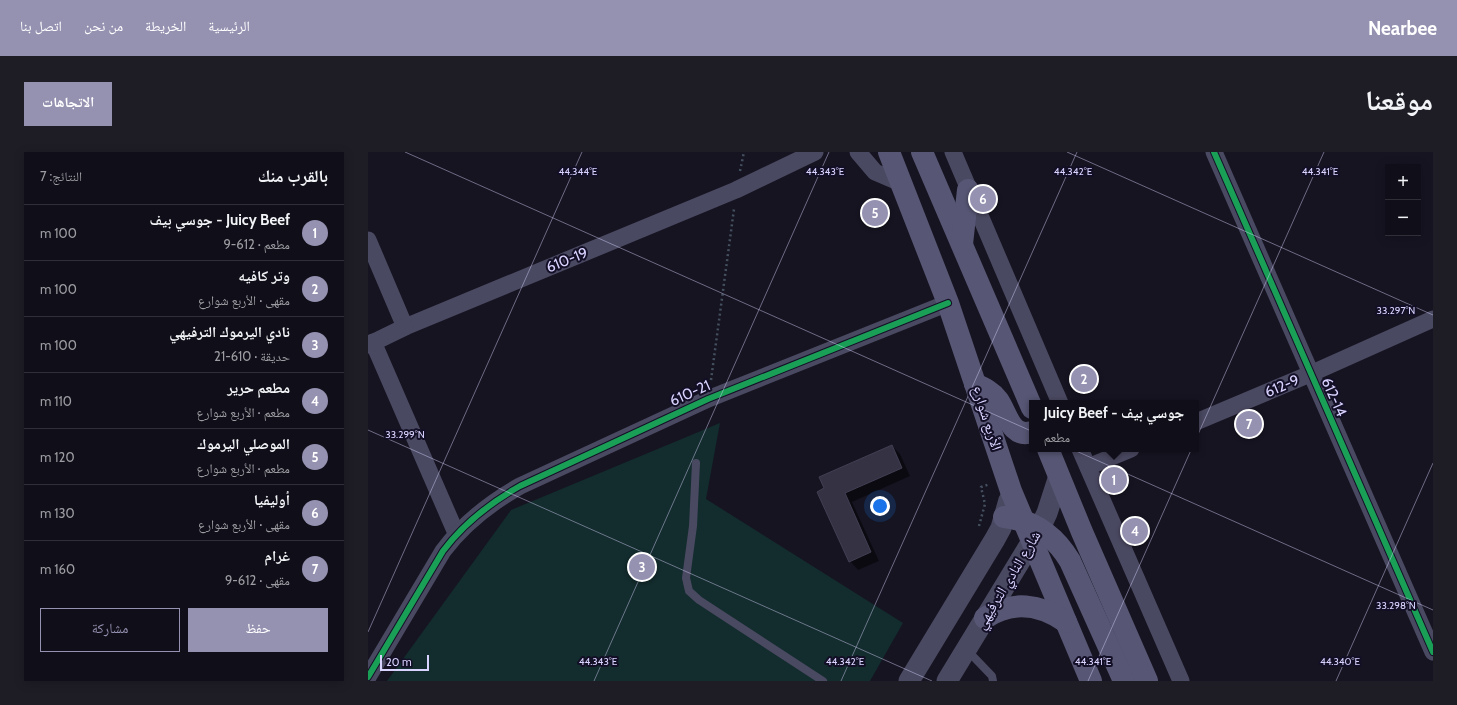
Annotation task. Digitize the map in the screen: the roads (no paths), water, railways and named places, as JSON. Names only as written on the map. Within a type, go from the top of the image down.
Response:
[{"type":"main road","name":"الأربع شوارع","points":[[889,152],[903,184],[948,303],[1011,491],[1091,681]]},
{"type":"main road","points":[[922,152],[1029,401]]},
{"type":"main road","points":[[962,244],[968,190]]},
{"type":"main road","points":[[975,384],[989,391],[998,400],[1013,428],[1017,431],[1029,433]]},
{"type":"main road","points":[[1049,452],[1058,476],[1147,681]]},
{"type":"main road","points":[[1025,527],[1052,537],[1062,548],[1070,561],[1124,681]]},
{"type":"main road","points":[[1046,574],[1051,564],[1055,561],[1070,561]]},
{"type":"main road","points":[[985,618],[995,611],[1020,606],[1044,610],[1066,622]]},
{"type":"street","name":"610-19","points":[[371,343],[405,327],[736,190],[815,152]]},
{"type":"street","points":[[858,152],[875,172],[903,184]]},
{"type":"street","points":[[953,152],[1059,400]]},
{"type":"street","name":"612-14","points":[[1214,152],[1433,652]]},
{"type":"street","points":[[368,240],[405,327]]},
{"type":"street","name":"610-21","points":[[368,677],[431,568],[456,533],[486,507],[520,486],[708,399],[948,303]]},
{"type":"street","name":"612-9","points":[[1199,421],[1310,374],[1433,319]]},
{"type":"street","points":[[371,343],[456,533]]},
{"type":"street","points":[[1081,452],[1181,681]]},
{"type":"street","points":[[1088,467],[1124,452]]},
{"type":"street","name":"شارع النادي الترفيهي","points":[[909,681],[995,539],[1025,527],[1048,513],[1058,476]]},
{"type":"street","name":"شارع النادي الترفيهي","points":[[947,681],[985,618],[1025,527]]},
{"type":"lane","points":[[696,463],[692,526],[686,578],[688,591],[699,600],[822,681]]},
{"type":"lane","points":[[966,649],[992,676],[993,681]]},
{"type":"place","name":"أوليفيا","points":[[983,199]]},
{"type":"place","name":"الموصلي اليرموك","points":[[875,213]]},
{"type":"place","name":"وتر كافيه","points":[[1084,379]]},
{"type":"place","name":"غرام","points":[[1249,424]]},
{"type":"place","name":"Juicy Beef - جوسي بيف","points":[[1114,480]]},
{"type":"place","name":"مطعم حرير","points":[[1135,531]]},
{"type":"place","name":"نادي اليرموك الترفيهي","points":[[642,567]]}]
